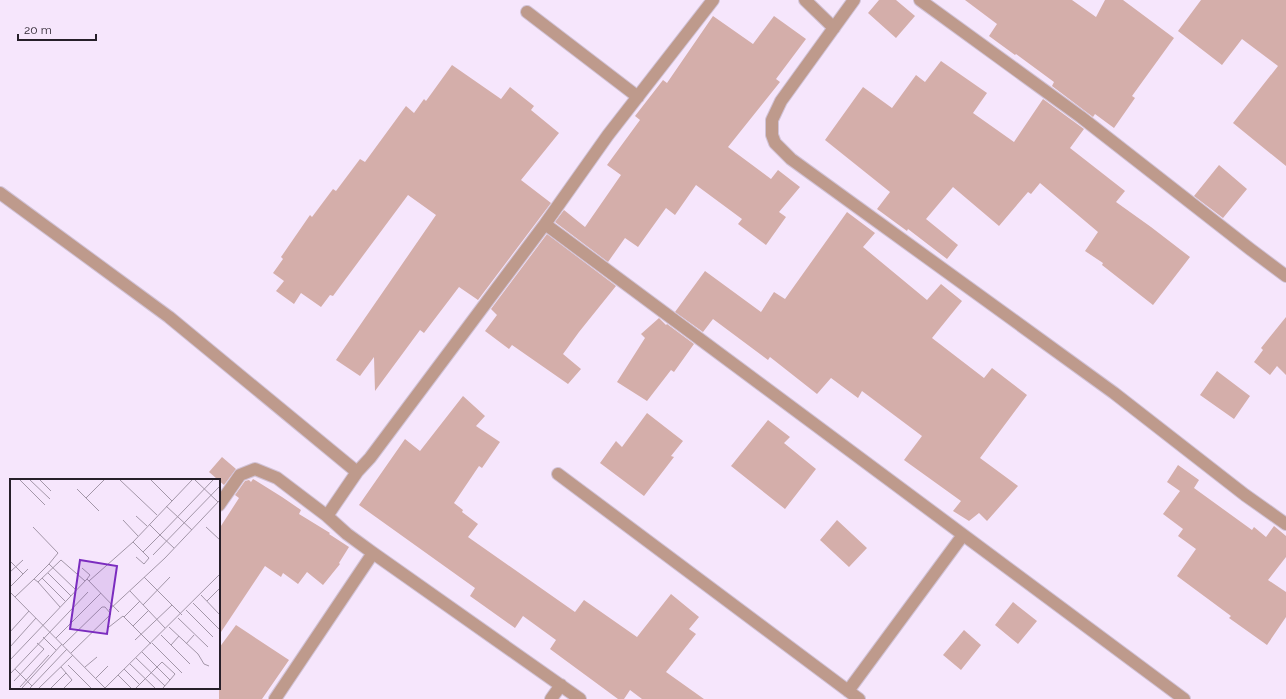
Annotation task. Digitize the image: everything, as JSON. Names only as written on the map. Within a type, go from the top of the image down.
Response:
[{"type":"street","points":[[327,516],[357,472],[370,458],[544,224],[608,135],[713,0]]},
{"type":"street","points":[[805,0],[834,28]]},
{"type":"street","points":[[854,0],[781,101],[772,120],[772,135],[775,143],[791,159],[1114,393],[1245,495],[1286,524]]},
{"type":"street","points":[[920,0],[1081,117],[1250,250],[1286,276]]},
{"type":"street","points":[[527,12],[638,97]]},
{"type":"street","points":[[0,193],[169,317],[357,472]]},
{"type":"street","points":[[544,224],[1184,699]]},
{"type":"street","points":[[220,504],[240,475],[255,469],[276,478],[373,553],[580,699]]},
{"type":"street","points":[[558,474],[859,699]]},
{"type":"street","points":[[848,691],[963,535]]},
{"type":"street","points":[[275,699],[373,553]]},
{"type":"street","points":[[551,699],[561,685]]},
{"type":"building","points":[[879,0],[896,0],[915,16],[896,38],[868,13]]},
{"type":"building","points":[[965,0],[1072,0],[1096,17],[1105,0],[1123,0],[1174,38],[1132,96],[1135,98],[1114,128],[1095,114],[1093,117],[1052,86],[1054,82],[989,36],[997,24]]},
{"type":"building","points":[[1201,0],[1286,0],[1286,166],[1233,123],[1278,66],[1242,39],[1222,65],[1178,31]]},
{"type":"building","points":[[713,16],[753,44],[774,16],[806,39],[776,79],[780,82],[728,147],[771,179],[778,170],[800,187],[779,212],[786,217],[766,245],[738,224],[742,219],[696,185],[675,215],[666,208],[638,247],[625,238],[608,262],[555,222],[564,210],[585,227],[621,175],[607,165],[640,120],[635,116],[663,80],[667,83]]},
{"type":"building","points":[[941,61],[987,93],[973,113],[1014,142],[1043,99],[1084,129],[1070,148],[1125,191],[1116,202],[1190,257],[1153,305],[1102,265],[1103,263],[1085,251],[1098,232],[1040,183],[1031,194],[1028,192],[999,226],[953,187],[926,219],[958,245],[947,259],[908,229],[907,231],[877,209],[890,192],[825,140],[863,87],[892,108],[916,75],[925,82]]},
{"type":"building","points":[[452,65],[501,99],[510,87],[534,106],[531,110],[559,133],[521,180],[551,203],[478,300],[459,287],[424,333],[420,330],[375,391],[374,357],[360,376],[336,360],[436,215],[408,195],[333,296],[330,295],[321,307],[301,293],[294,304],[276,291],[284,281],[273,273],[283,259],[281,257],[310,215],[312,217],[333,189],[336,191],[360,159],[365,162],[406,106],[414,113],[424,99],[426,101]]},
{"type":"building","points":[[1219,165],[1247,189],[1223,218],[1194,196]]},
{"type":"building","points":[[847,212],[875,233],[863,247],[927,300],[941,284],[962,301],[932,338],[984,378],[992,368],[1027,395],[980,458],[1018,486],[987,521],[979,513],[969,521],[953,511],[961,501],[904,460],[922,436],[862,391],[858,398],[831,378],[817,394],[770,357],[768,360],[713,319],[703,332],[675,312],[705,271],[761,312],[774,292],[785,299]]},
{"type":"building","points":[[547,234],[616,286],[563,354],[581,369],[568,384],[512,345],[509,349],[485,331],[497,315],[491,309]]},
{"type":"building","points":[[1286,317],[1286,375],[1277,366],[1270,375],[1254,362],[1263,350],[1261,348]]},
{"type":"building","points":[[659,318],[666,325],[667,324],[694,344],[674,372],[671,370],[647,401],[617,382],[645,338],[641,334]]},
{"type":"building","points":[[1217,371],[1250,396],[1234,419],[1200,395]]},
{"type":"building","points":[[463,396],[485,416],[476,426],[500,442],[482,468],[479,466],[454,503],[463,510],[462,512],[478,524],[468,537],[575,612],[584,600],[637,637],[671,594],[699,617],[689,629],[696,634],[666,672],[704,699],[642,699],[630,690],[624,699],[618,699],[550,649],[556,640],[523,616],[515,628],[470,596],[475,588],[359,505],[405,439],[420,451]]},
{"type":"building","points":[[647,413],[683,441],[671,456],[674,457],[644,496],[600,463],[616,441],[622,447]]},
{"type":"building","points":[[768,420],[790,437],[784,443],[816,469],[785,509],[731,466]]},
{"type":"building","points":[[222,457],[236,469],[224,485],[220,482],[220,479],[217,479],[209,472]]},
{"type":"building","points":[[1178,465],[1199,480],[1194,488],[1252,530],[1254,527],[1266,537],[1274,526],[1286,536],[1286,557],[1268,580],[1286,592],[1286,617],[1267,645],[1229,618],[1231,616],[1177,576],[1196,549],[1178,536],[1183,529],[1163,514],[1180,491],[1167,482]]},
{"type":"building","points":[[253,479],[282,497],[301,510],[299,514],[330,533],[329,534],[349,547],[339,563],[340,564],[323,585],[307,572],[298,584],[283,573],[281,577],[265,566],[220,634],[220,527],[239,498],[235,495],[245,481],[249,480],[251,482]]},
{"type":"building","points":[[837,520],[867,548],[849,567],[820,540]]},
{"type":"building","points":[[1013,602],[1037,621],[1018,644],[995,625]]},
{"type":"building","points":[[236,625],[289,660],[262,699],[219,699],[220,647]]},
{"type":"building","points":[[964,630],[981,645],[961,670],[943,655]]}]
